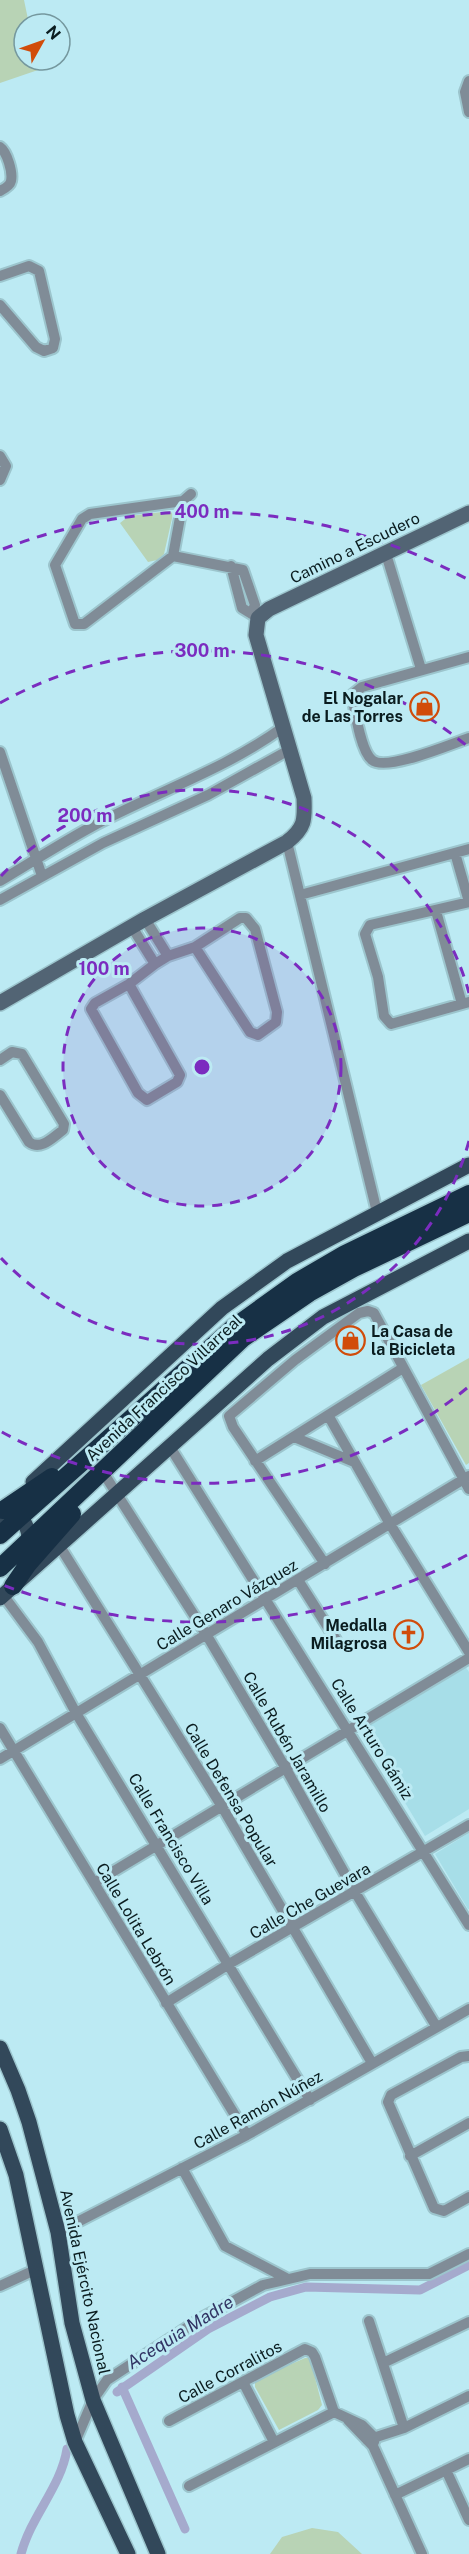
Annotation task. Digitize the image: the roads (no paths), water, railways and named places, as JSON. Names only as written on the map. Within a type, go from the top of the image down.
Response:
[{"type":"highway","points":[[450,1204],[469,1183]]},
{"type":"highway","name":"Avenida Francisco Villarreal","points":[[0,1535],[233,1328],[297,1282],[345,1254],[469,1194]]},
{"type":"highway","name":"Avenida Francisco Villarreal","points":[[0,1568],[243,1338],[276,1314],[354,1268],[469,1213]]},
{"type":"highway","points":[[6,1593],[45,1544],[159,1417]]},
{"type":"highway","points":[[1,1514],[129,1421]]},
{"type":"main road","name":"Avenida Francisco Villarreal","points":[[1,1514],[222,1308],[287,1261],[469,1165]]},
{"type":"main road","points":[[6,1593],[268,1359],[323,1317],[469,1241]]},
{"type":"main road","points":[[1,1514],[21,1518],[29,1531],[29,1540],[6,1593]]},
{"type":"main road","name":"Avenida Ejército Nacional","points":[[0,2048],[29,2122],[58,2232],[72,2323],[93,2400],[158,2554]]},
{"type":"main road","points":[[0,2129],[16,2175],[58,2375],[75,2442],[128,2554]]},
{"type":"street","points":[[469,81],[465,92],[469,112]]},
{"type":"street","points":[[0,147],[6,154],[11,180],[8,186],[0,191]]},
{"type":"street","points":[[0,276],[29,266],[36,268],[42,274],[54,345],[51,349],[40,350],[0,305]]},
{"type":"street","points":[[0,456],[6,466],[0,480]]},
{"type":"street","points":[[0,1003],[145,919],[287,842],[298,833],[305,818],[304,798],[256,635],[255,615],[245,612],[242,608],[231,566],[173,556],[84,624],[79,626],[72,620],[55,565],[82,519],[90,514],[187,497],[173,556]]},
{"type":"street","name":"Camino a Escudero","points":[[255,615],[469,513]]},
{"type":"street","points":[[386,554],[421,669]]},
{"type":"street","points":[[469,657],[421,669],[352,694],[358,725],[369,758],[382,765],[469,738]]},
{"type":"street","points":[[0,881],[91,827],[198,776],[265,740],[282,728]]},
{"type":"street","points":[[0,900],[103,843],[208,795],[289,750]]},
{"type":"street","points":[[0,752],[42,876]]},
{"type":"street","points":[[198,776],[208,795]]},
{"type":"street","points":[[287,842],[377,1212]]},
{"type":"street","points":[[300,895],[469,849]]},
{"type":"street","points":[[436,911],[465,1003],[391,1024],[384,1016],[378,977],[365,934],[366,929],[370,925],[469,902],[455,853]]},
{"type":"street","points":[[129,984],[180,1075],[177,1083],[147,1100],[138,1093],[91,1009],[95,1003],[129,984],[168,956],[195,947],[240,918],[250,921],[255,929],[277,1012],[276,1023],[258,1035],[250,1032],[195,947]]},
{"type":"street","points":[[145,919],[168,956]]},
{"type":"street","points":[[132,927],[155,964]]},
{"type":"street","points":[[0,1060],[12,1052],[22,1054],[64,1124],[63,1130],[40,1145],[33,1146],[0,1095]]},
{"type":"street","points":[[325,1564],[255,1461],[230,1422],[229,1416],[295,1360],[359,1313],[368,1311],[374,1313],[467,1482]]},
{"type":"street","points":[[255,1461],[403,1368]]},
{"type":"street","points":[[328,1415],[390,1524],[469,1652]]},
{"type":"street","points":[[294,1437],[354,1462]]},
{"type":"street","name":"Calle Arturo Gámiz","points":[[170,1447],[425,1852],[469,1926]]},
{"type":"street","name":"Calle Rubén Jaramillo","points":[[106,1477],[206,1634],[285,1767],[355,1892],[436,2026]]},
{"type":"street","name":"Calle Genaro Vázquez","points":[[0,1759],[390,1524],[467,1482]]},
{"type":"street","name":"Calle Defensa Popular","points":[[59,1545],[220,1805],[372,2063]]},
{"type":"street","points":[[298,1580],[336,1640]]},
{"type":"street","name":"Calle Francisco Villa","points":[[6,1593],[38,1642],[76,1713],[310,2100]]},
{"type":"street","points":[[94,1883],[220,1805],[469,1658]]},
{"type":"street","name":"Calle Lolita Lebrón","points":[[0,1728],[247,2135]]},
{"type":"street","name":"Calle Che Guevara","points":[[166,2003],[469,1825]]},
{"type":"street","name":"Calle Ramón Núñez","points":[[58,2232],[247,2135],[469,2009]]},
{"type":"street","points":[[469,2056],[461,2057],[391,2094],[388,2098],[389,2106],[431,2204],[438,2210],[444,2211],[469,2197]]},
{"type":"street","points":[[410,2156],[469,2123]]},
{"type":"street","points":[[182,2168],[225,2246],[286,2278]]},
{"type":"street","points":[[75,2442],[93,2400],[107,2380],[200,2319],[263,2285],[286,2278],[328,2273],[429,2274],[469,2254]]},
{"type":"street","points":[[0,2286],[37,2269]]},
{"type":"street","points":[[369,2321],[405,2427]]},
{"type":"street","points":[[383,2363],[469,2322]]},
{"type":"street","name":"Calle Corralitos","points":[[169,2421],[305,2349],[312,2352],[315,2357],[334,2412]]},
{"type":"street","points":[[243,2382],[274,2442]]},
{"type":"street","points":[[372,2441],[469,2396]]},
{"type":"street","points":[[189,2486],[334,2412],[348,2420],[372,2441],[422,2554]]},
{"type":"street","points":[[396,2495],[469,2459]]},
{"type":"street","points":[[446,2470],[469,2520]]},
{"type":"waterway","name":"Acequia Madre","points":[[117,2392],[208,2329],[270,2297],[306,2287],[420,2290],[469,2265]]},
{"type":"waterway","points":[[122,2387],[185,2529]]},
{"type":"waterway","name":"Acequia Madre","points":[[21,2554],[32,2527],[59,2476],[67,2449]]},
{"type":"place","name":"El Nogalar de Las Torres","points":[[424,707]]},
{"type":"place","name":"La Casa de la Bicicleta","points":[[350,1340]]},
{"type":"place","name":"Medalla Milagrosa","points":[[408,1634]]}]
